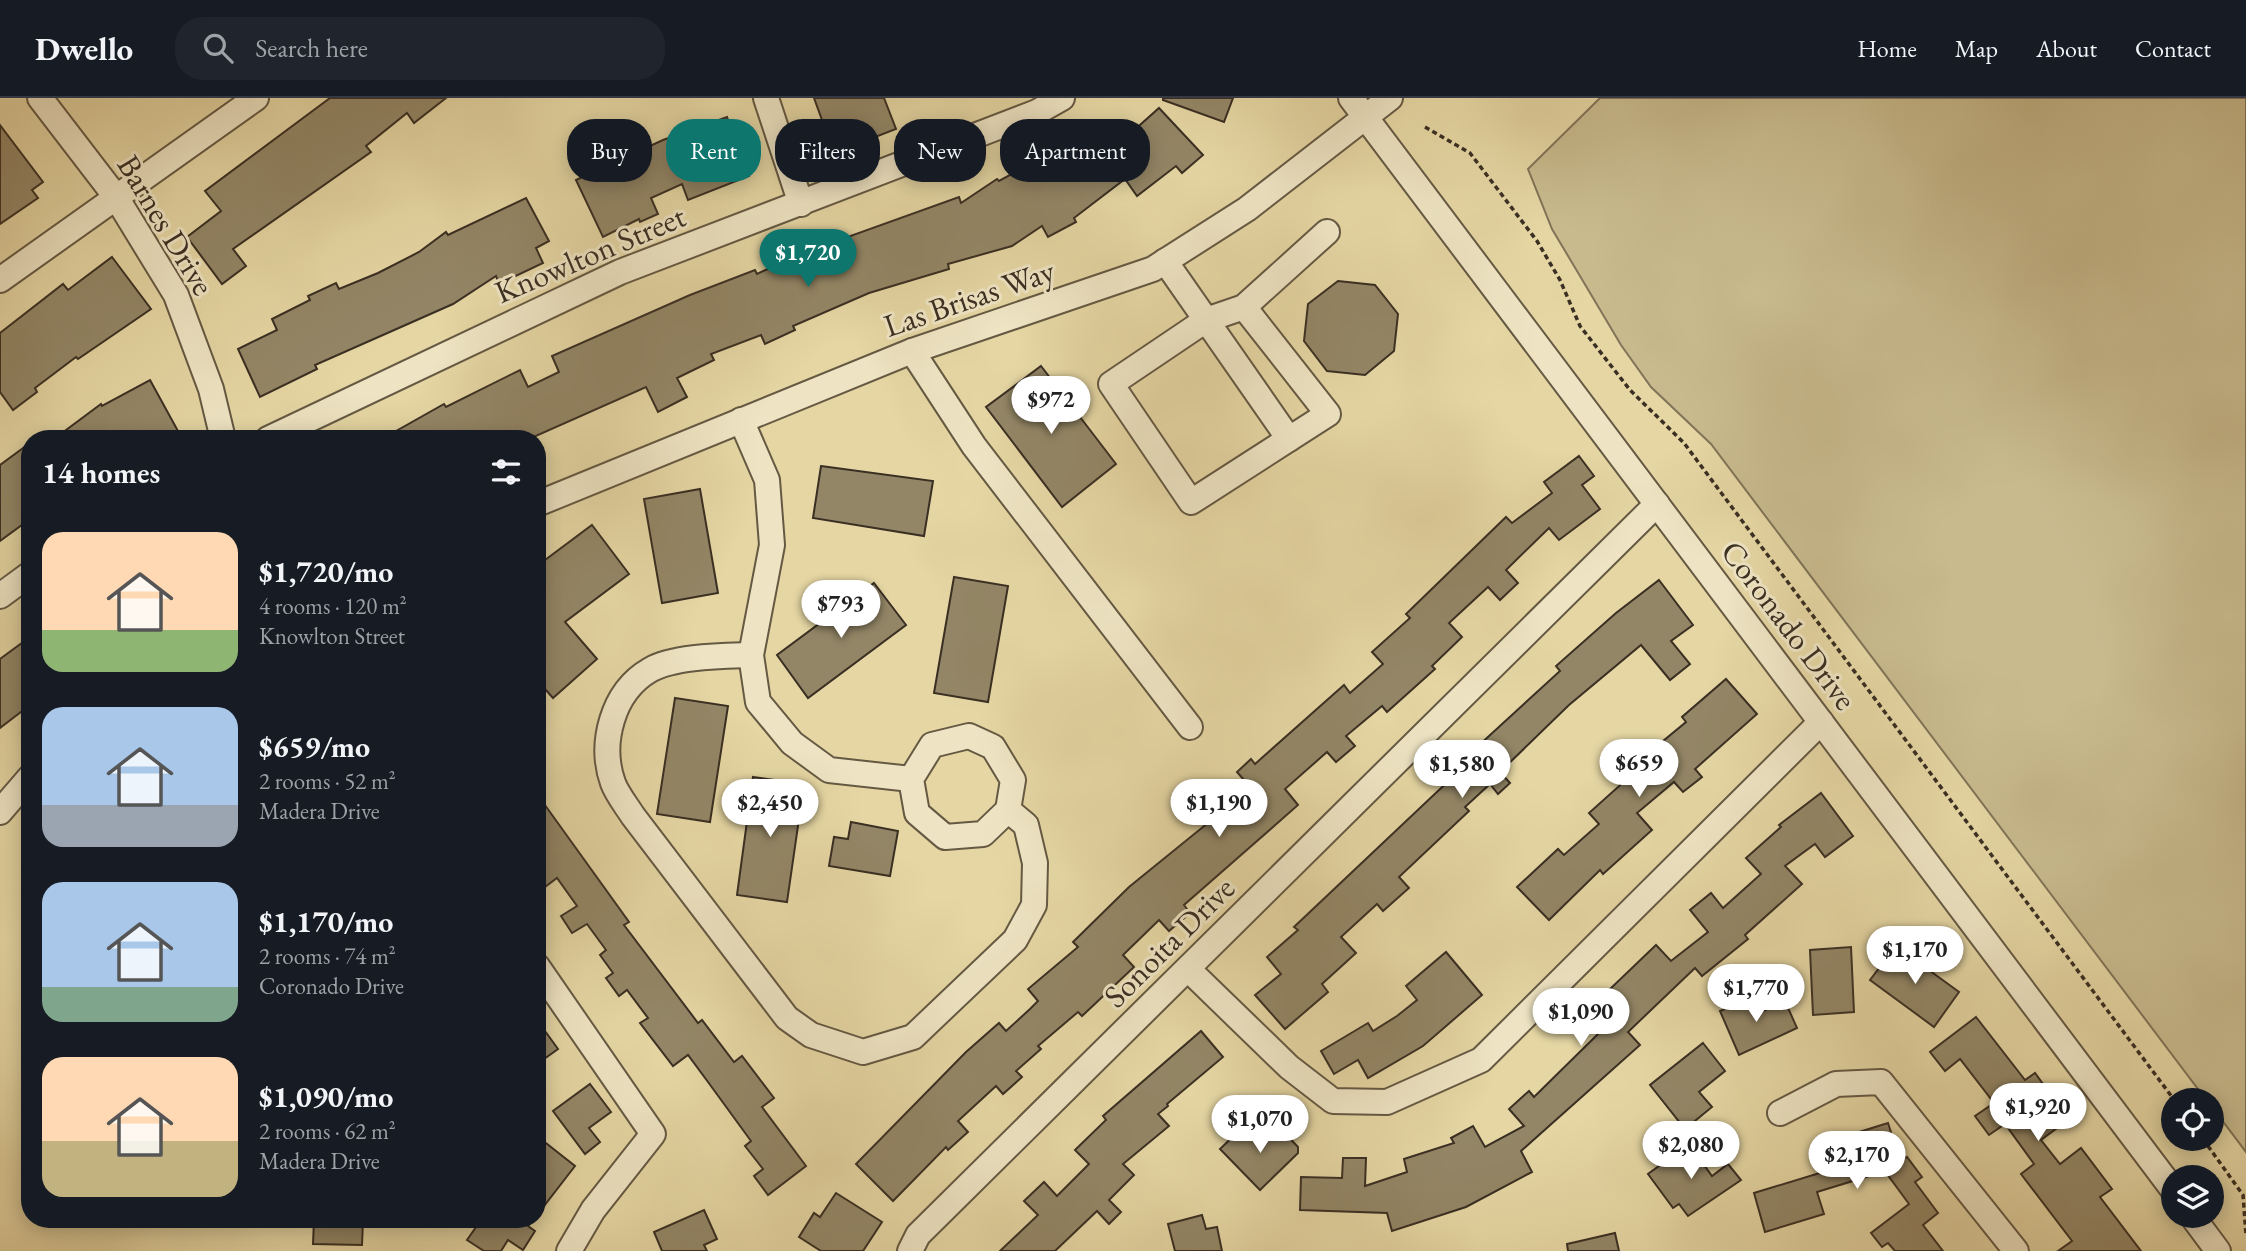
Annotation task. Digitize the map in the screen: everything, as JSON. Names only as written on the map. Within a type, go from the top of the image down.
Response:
[{"type":"street","name":"Barnes Drive","points":[[40,98],[116,197],[176,295],[211,389],[221,430]]},
{"type":"street","points":[[0,280],[256,98]]},
{"type":"street","points":[[766,98],[801,204]]},
{"type":"street","name":"Knowlton Street","points":[[287,430],[620,272],[1037,112],[1062,98]]},
{"type":"street","name":"Las Brisas Way","points":[[546,500],[912,351],[1153,269],[1247,209],[1358,107],[1390,98]]},
{"type":"street","name":"Coronado Drive","points":[[1358,107],[2161,1174]]},
{"type":"street","points":[[1244,307],[1328,414],[1191,502],[1111,384],[1206,320],[1244,307],[1327,232]]},
{"type":"street","points":[[1165,261],[1289,439]]},
{"type":"street","points":[[912,351],[974,446],[1190,727]]},
{"type":"street","points":[[741,420],[766,480],[772,545],[751,655],[758,702],[792,743],[829,770],[911,779]]},
{"type":"street","name":"Sonoita Drive","points":[[910,1251],[918,1235],[1189,970],[1657,504]]},
{"type":"street","points":[[0,596],[21,581]]},
{"type":"street","points":[[751,655],[701,657],[650,670],[617,702],[606,743],[613,783],[633,816],[787,1018],[811,1035],[863,1052],[913,1037],[1015,940],[1034,905],[1035,863],[1026,825],[1008,810]]},
{"type":"street","points":[[1189,970],[1289,1067],[1333,1101],[1387,1102],[1481,1060],[1821,722]]},
{"type":"street","points":[[969,736],[993,747],[1013,780],[1008,810],[983,834],[945,836],[917,813],[911,779],[932,745],[969,736]]},
{"type":"street","points":[[0,812],[21,788]]},
{"type":"street","points":[[546,979],[653,1134],[593,1210],[569,1251]]},
{"type":"street","points":[[1780,1113],[1836,1084],[1881,1082],[2016,1251]]},
{"type":"street","points":[[2201,1228],[2218,1251]]},
{"type":"path","points":[[1425,127],[1470,153],[1537,241],[1560,280],[1580,326],[1630,390],[1684,443],[2165,1088]]},
{"type":"path","points":[[2212,1151],[2243,1195],[2246,1234]]},
{"type":"shaded area","points":[[1600,98],[2246,98],[2246,1152],[2224,1123],[2224,1088],[2197,1088],[1711,444],[1651,387],[1621,345],[1552,229],[1528,169]]},
{"type":"building","points":[[330,98],[446,98],[414,123],[407,113],[366,146],[371,152],[233,249],[246,266],[222,284],[187,237],[221,211],[205,191]]},
{"type":"building","points":[[814,98],[884,98],[894,130],[880,135],[880,119],[822,119]]},
{"type":"building","points":[[1163,98],[1233,98],[1224,122]]},
{"type":"building","points":[[1159,108],[1203,155],[1182,173],[1176,166],[1137,196],[1127,182],[1150,182],[1150,119],[1147,119]]},
{"type":"building","points":[[0,125],[43,182],[32,190],[38,198],[0,224]]},
{"type":"building","points":[[666,139],[666,182],[734,182],[688,200],[682,184],[651,198],[658,214],[640,222],[639,219],[603,237],[577,182],[652,182],[652,145]]},
{"type":"building","points":[[997,179],[1121,182],[1074,218],[1076,222],[1048,237],[1042,226],[1012,246],[948,264],[949,269],[869,293],[793,326],[795,330],[765,344],[761,335],[711,354],[714,360],[677,378],[687,397],[658,412],[646,387],[546,431],[398,430],[444,404],[446,407],[520,370],[528,387],[559,372],[552,356],[690,295],[755,270],[757,274],[797,255],[805,273],[835,260],[828,244],[959,197],[961,203]]},
{"type":"building","points":[[526,198],[549,241],[536,248],[543,263],[499,284],[496,276],[453,304],[315,365],[317,369],[260,397],[238,349],[277,330],[272,319],[310,300],[308,296],[336,283],[339,289],[378,273],[419,252],[446,232],[448,235]]},
{"type":"building","points":[[112,257],[151,309],[78,359],[76,357],[35,388],[37,392],[13,410],[0,392],[0,333],[63,284],[68,290]]},
{"type":"building","points":[[1338,281],[1375,285],[1398,314],[1394,351],[1365,375],[1327,371],[1304,341],[1308,304]]},
{"type":"building","points":[[1041,366],[1116,464],[1062,507],[986,407]]},
{"type":"building","points":[[150,380],[177,430],[66,430],[101,404],[102,406]]},
{"type":"building","points":[[21,450],[21,526],[0,541],[0,465]]},
{"type":"building","points":[[1579,456],[1594,476],[1582,485],[1600,509],[1559,540],[1549,528],[1506,570],[1518,583],[1500,600],[1488,587],[1449,623],[1462,637],[1432,666],[1435,669],[1387,712],[1382,706],[1346,736],[1355,746],[1336,762],[1327,752],[1285,789],[1298,805],[1184,905],[1190,913],[1169,931],[1159,920],[1123,955],[1134,967],[1082,1016],[1078,1012],[1038,1046],[1041,1049],[1016,1071],[1022,1077],[1003,1094],[996,1086],[958,1121],[968,1132],[948,1150],[946,1147],[893,1201],[856,1164],[966,1052],[999,1023],[1006,1031],[1038,1001],[1028,989],[1078,947],[1073,942],[1129,887],[1251,788],[1237,772],[1251,759],[1255,764],[1344,685],[1350,693],[1383,664],[1372,652],[1410,618],[1406,614],[1506,517],[1512,523],[1552,493],[1544,482]]},
{"type":"building","points":[[821,466],[933,481],[924,536],[813,518]]},
{"type":"building","points":[[700,489],[718,593],[662,603],[644,499]]},
{"type":"building","points":[[592,525],[629,574],[565,622],[597,659],[553,698],[546,690],[546,559]]},
{"type":"building","points":[[954,577],[1008,586],[988,702],[934,693]]},
{"type":"building","points":[[1659,580],[1693,625],[1671,641],[1690,664],[1670,680],[1641,645],[1569,705],[1500,772],[1510,783],[1498,794],[1490,784],[1465,807],[1469,811],[1399,877],[1409,888],[1383,911],[1377,904],[1341,937],[1356,953],[1322,984],[1328,992],[1285,1029],[1255,995],[1281,974],[1267,957],[1298,930],[1294,927],[1457,773],[1453,769],[1560,671],[1556,666],[1616,613]]},
{"type":"building","points":[[874,583],[906,625],[808,698],[777,655]]},
{"type":"building","points":[[21,644],[21,712],[0,728],[0,659]]},
{"type":"building","points":[[1726,679],[1757,714],[1695,769],[1702,777],[1683,792],[1674,782],[1637,813],[1652,830],[1603,874],[1600,870],[1549,920],[1517,887],[1558,849],[1564,855],[1599,824],[1589,813],[1627,779],[1623,774],[1686,722],[1682,717]]},
{"type":"building","points":[[675,698],[728,706],[710,822],[657,814]]},
{"type":"building","points":[[753,777],[804,784],[787,902],[737,895]]},
{"type":"building","points":[[1821,793],[1853,836],[1825,857],[1815,844],[1785,866],[1802,884],[1745,935],[1748,939],[1702,976],[1695,968],[1628,1032],[1640,1045],[1521,1151],[1532,1172],[1466,1207],[1392,1231],[1387,1213],[1300,1210],[1301,1177],[1342,1178],[1343,1158],[1366,1158],[1365,1186],[1407,1172],[1404,1159],[1454,1143],[1451,1138],[1473,1126],[1485,1147],[1524,1126],[1509,1109],[1529,1091],[1534,1097],[1598,1034],[1584,1019],[1613,993],[1610,989],[1656,945],[1671,961],[1708,932],[1690,910],[1711,893],[1723,908],[1761,874],[1746,858],[1781,827],[1779,825]]},
{"type":"building","points":[[546,807],[629,922],[624,925],[698,1023],[702,1020],[734,1062],[742,1056],[774,1098],[762,1107],[806,1166],[768,1195],[754,1176],[763,1169],[745,1146],[751,1141],[688,1055],[673,1066],[640,1023],[648,1018],[627,990],[619,996],[606,978],[613,973],[600,955],[606,950],[587,924],[572,933],[561,916],[577,906],[557,878],[546,886]]},
{"type":"building","points":[[851,822],[898,831],[890,876],[829,866],[834,837],[848,839]]},
{"type":"building","points":[[1896,946],[1959,992],[1934,1027],[1870,980]]},
{"type":"building","points":[[1851,947],[1854,1012],[1813,1015],[1810,950]]},
{"type":"building","points":[[1446,952],[1482,995],[1423,1046],[1368,1078],[1358,1060],[1334,1074],[1321,1051],[1368,1023],[1373,1031],[1397,1016],[1417,1000],[1406,986]]},
{"type":"building","points":[[1752,997],[1759,1013],[1785,1001],[1797,1028],[1739,1055],[1720,1011]]},
{"type":"building","points":[[1976,1017],[2025,1080],[2035,1073],[2051,1095],[2039,1104],[2057,1128],[2041,1140],[2060,1164],[2081,1148],[2112,1189],[2100,1197],[2141,1251],[2058,1251],[2072,1241],[2021,1174],[2034,1164],[2005,1124],[1989,1135],[1975,1116],[1994,1103],[1960,1059],[1945,1071],[1930,1052]]},
{"type":"building","points":[[1201,1031],[1223,1057],[1167,1104],[1158,1114],[1169,1126],[1123,1164],[1134,1175],[1109,1200],[1121,1212],[1109,1224],[1097,1211],[1055,1251],[1000,1251],[1038,1215],[1024,1201],[1044,1182],[1057,1196],[1089,1164],[1075,1150],[1106,1120],[1103,1116]]},
{"type":"building","points":[[546,1032],[558,1049],[546,1058]]},
{"type":"building","points":[[1703,1043],[1725,1071],[1699,1092],[1712,1107],[1685,1129],[1650,1085]]},
{"type":"building","points":[[590,1084],[611,1112],[589,1128],[600,1142],[585,1154],[553,1111]]},
{"type":"building","points":[[1888,1123],[1900,1160],[1907,1157],[1922,1177],[1915,1182],[1938,1213],[1923,1225],[1943,1251],[1895,1251],[1888,1243],[1882,1247],[1871,1233],[1909,1204],[1881,1166],[1869,1176],[1817,1192],[1824,1214],[1765,1232],[1754,1193],[1836,1168],[1827,1142]]},
{"type":"building","points":[[1243,1127],[1261,1145],[1279,1127],[1298,1147],[1298,1153],[1260,1190],[1220,1149]]},
{"type":"building","points":[[546,1143],[575,1166],[546,1203]]},
{"type":"building","points":[[1689,1144],[1712,1176],[1728,1164],[1741,1180],[1688,1216],[1679,1204],[1673,1208],[1648,1174]]},
{"type":"building","points":[[836,1193],[882,1222],[863,1251],[821,1251],[799,1237],[814,1213],[820,1217]]},
{"type":"building","points":[[704,1210],[717,1239],[704,1245],[707,1251],[662,1251],[654,1232]]},
{"type":"building","points":[[1202,1215],[1206,1229],[1217,1227],[1222,1251],[1175,1251],[1168,1224]]},
{"type":"building","points":[[314,1228],[363,1228],[362,1245],[313,1244]]},
{"type":"building","points":[[475,1228],[531,1228],[535,1231],[523,1250],[508,1240],[501,1251],[484,1251],[467,1240]]},
{"type":"building","points":[[1615,1233],[1619,1251],[1568,1251],[1567,1244]]}]
